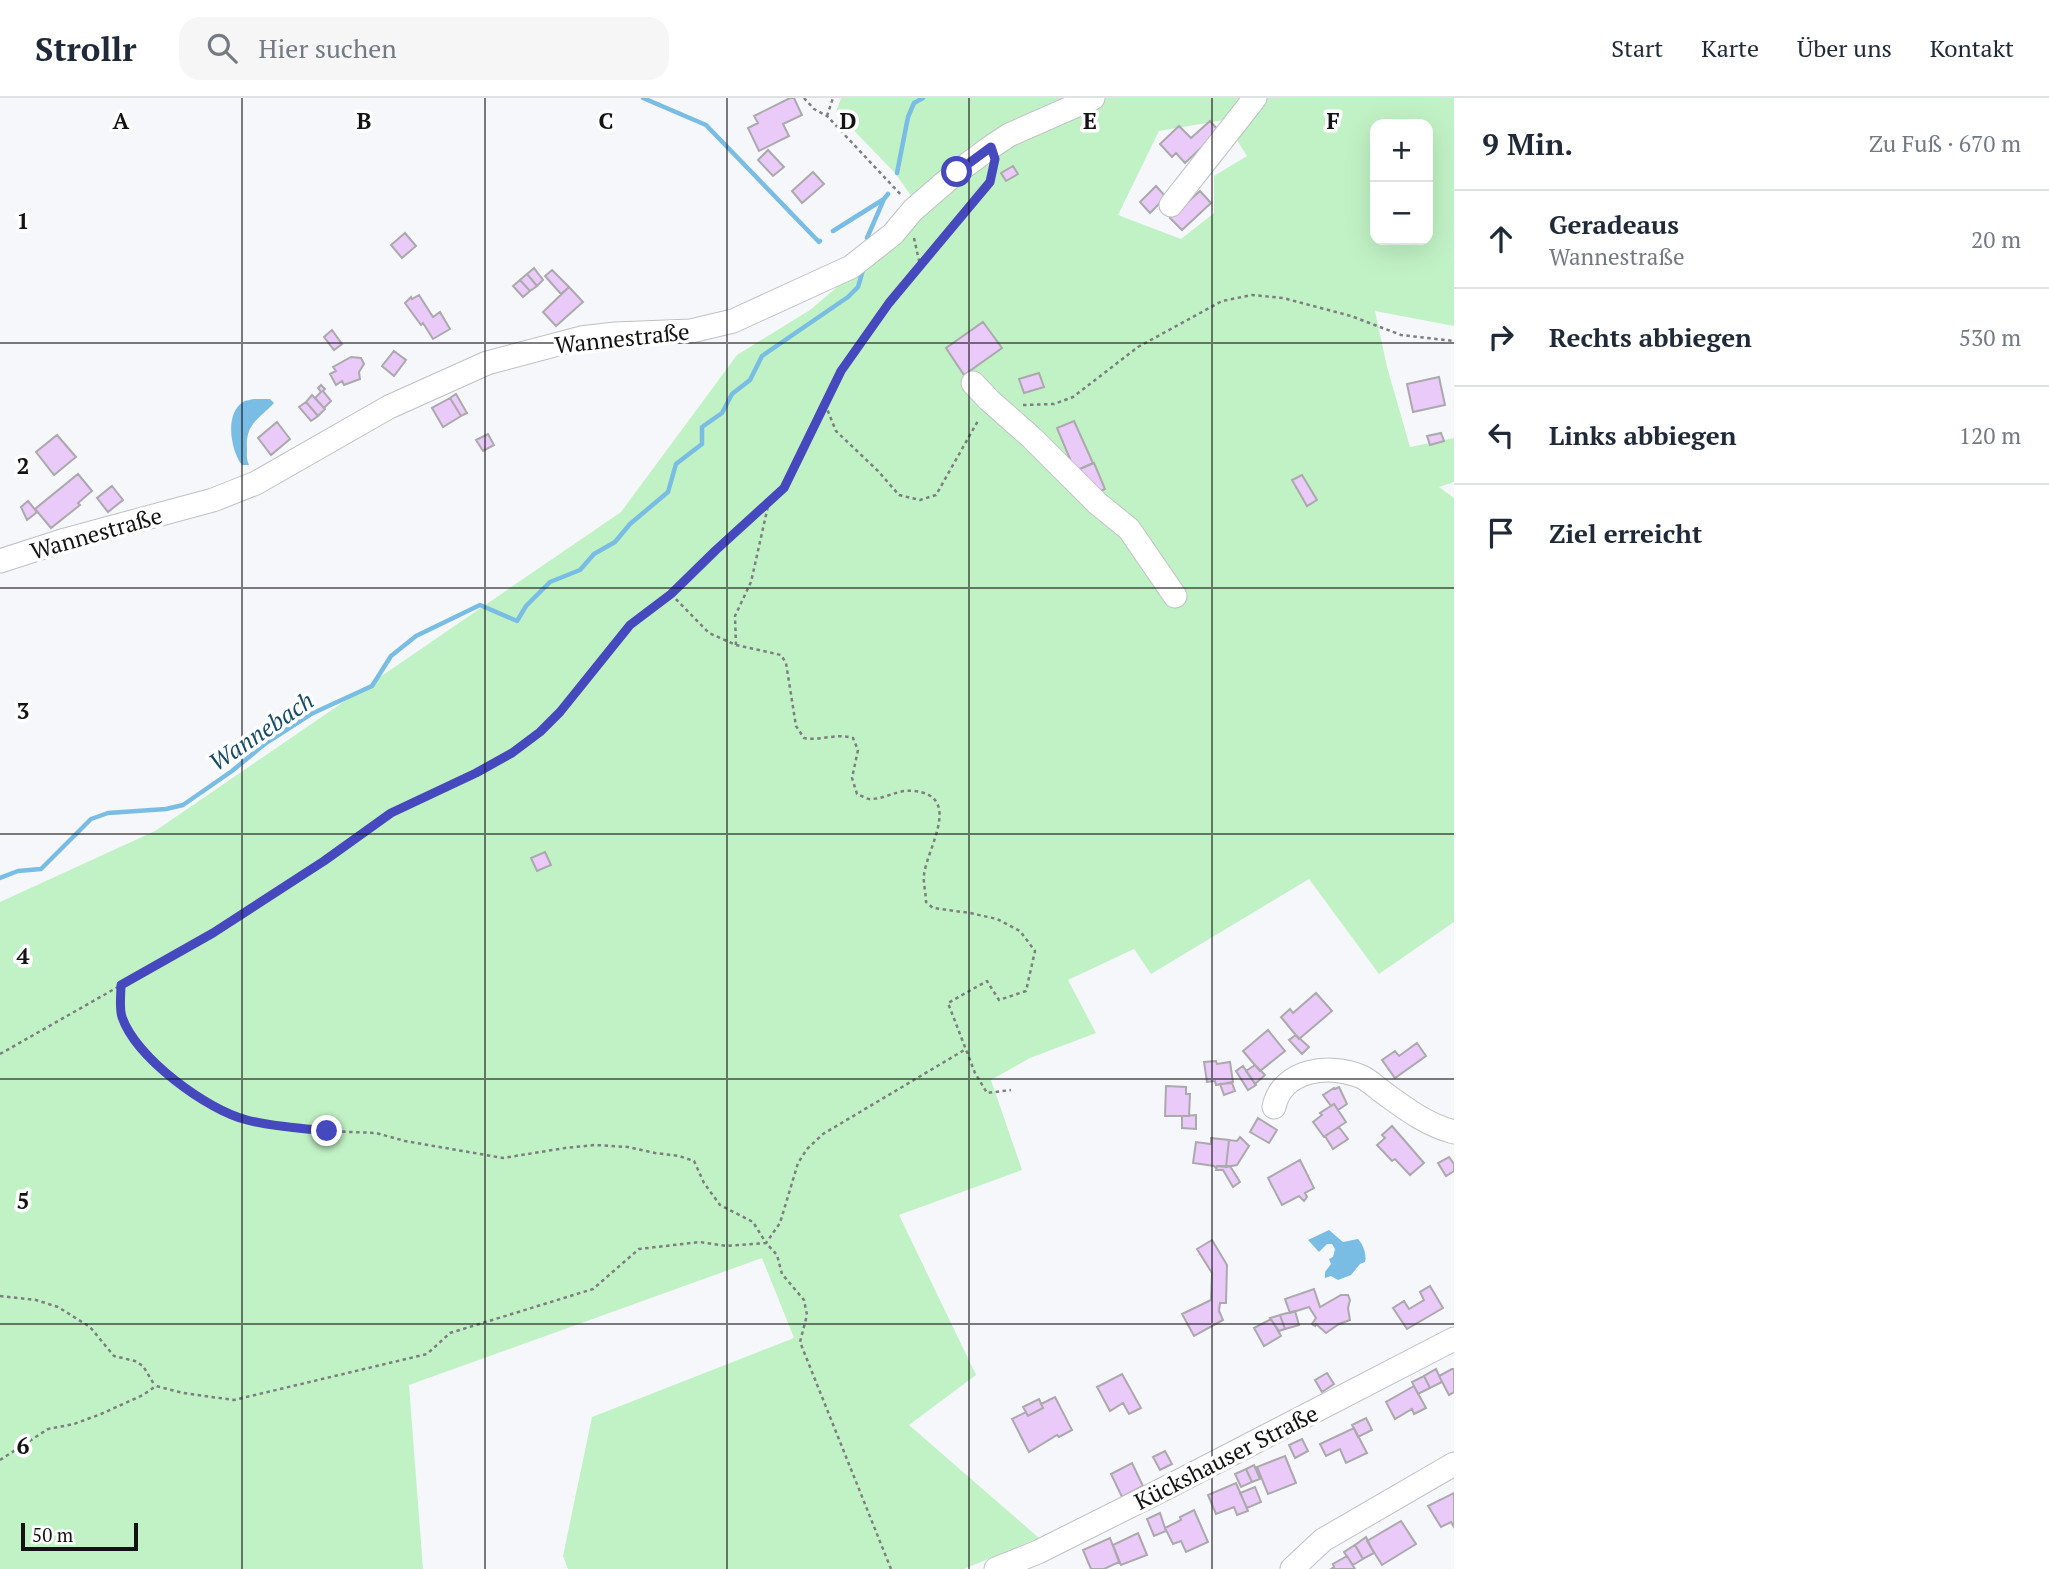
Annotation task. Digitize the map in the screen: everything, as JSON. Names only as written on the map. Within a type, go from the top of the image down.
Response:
[{"type":"street","name":"Wannestraße","points":[[0,561],[65,540],[213,500],[256,483],[389,407],[487,363],[581,338],[691,331],[733,321],[851,267],[893,234],[914,210],[957,172],[991,147],[1009,135],[1093,98]]},
{"type":"street","points":[[1171,205],[1255,98]]},
{"type":"street","points":[[973,383],[1097,503],[1129,529],[1175,596]]},
{"type":"street","points":[[1273,1107],[1276,1094],[1293,1079],[1318,1070],[1338,1071],[1362,1077],[1428,1123],[1454,1132]]},
{"type":"street","name":"Kückshauser Straße","points":[[996,1569],[1038,1552],[1160,1491],[1454,1339]]},
{"type":"street","points":[[1292,1569],[1323,1540],[1454,1464]]},
{"type":"path","points":[[804,98],[814,109],[827,116],[914,210]]},
{"type":"path","points":[[827,116],[832,98]]},
{"type":"path","points":[[0,1054],[213,933],[324,861],[391,813],[512,753],[540,732],[560,712],[630,625],[671,594],[716,550],[769,505],[784,488],[841,371],[889,303],[990,182],[995,159],[991,147]]},
{"type":"path","points":[[1020,405],[1054,404],[1073,397],[1138,347],[1222,301],[1252,295],[1283,298],[1351,316],[1401,335],[1454,341]]},
{"type":"path","points":[[825,404],[836,431],[899,495],[920,500],[936,495],[989,400]]},
{"type":"path","points":[[736,645],[735,616],[751,582],[769,505]]},
{"type":"path","points":[[671,594],[709,633],[736,645],[781,655],[786,663],[796,726],[804,738],[816,740],[842,735],[853,738],[858,750],[852,778],[857,794],[871,800],[903,790],[933,797],[940,808],[939,824],[924,876],[926,902],[933,908],[997,919],[1020,931],[1035,951],[1026,991],[999,1000],[987,981],[948,1003],[987,1093],[1011,1090]]},
{"type":"path","points":[[121,985],[122,1016],[154,1063],[211,1105],[247,1120],[327,1131],[376,1133],[405,1141],[503,1158],[595,1145],[628,1147],[694,1161],[704,1183],[720,1205],[753,1222],[777,1255],[782,1274],[804,1300],[807,1315],[800,1342],[891,1569]]},
{"type":"path","points":[[766,1243],[780,1223],[798,1163],[823,1133],[966,1048]]},
{"type":"path","points":[[0,1296],[36,1300],[58,1307],[90,1327],[114,1356],[135,1361],[143,1366],[156,1386],[183,1393],[234,1400],[428,1354],[450,1333],[593,1289],[639,1249],[700,1242],[726,1246],[766,1243]]},
{"type":"path","points":[[0,1460],[48,1429],[74,1424],[101,1414],[143,1395],[156,1386]]},
{"type":"green space","points":[[841,98],[1454,98],[1454,326],[1375,311],[1387,367],[1410,447],[1454,438],[1454,482],[1439,487],[1454,498],[1454,922],[1379,974],[1309,879],[1151,974],[1134,949],[1068,980],[1096,1033],[1030,1058],[991,1080],[1022,1170],[899,1215],[976,1375],[909,1425],[1039,1538],[964,1569],[568,1569],[563,1556],[592,1417],[794,1338],[762,1258],[409,1385],[423,1569],[0,1569],[0,902],[155,831],[621,512],[737,355],[810,310],[1000,149],[914,200],[895,173],[836,112]],"holes":[[[1224,120],[1247,156],[1214,176],[1214,213],[1181,239],[1118,215],[1159,131]]]},
{"type":"water","points":[[270,399],[274,403],[250,428],[247,441],[249,465],[242,465],[232,442],[231,424],[237,408],[244,401]]},
{"type":"water","points":[[1329,1230],[1343,1242],[1358,1239],[1365,1253],[1365,1262],[1351,1275],[1338,1280],[1331,1276],[1325,1278],[1325,1272],[1331,1264],[1329,1259],[1333,1257],[1335,1249],[1332,1244],[1327,1244],[1319,1252],[1308,1240]]},
{"type":"building","points":[[794,98],[802,115],[783,124],[789,136],[759,151],[748,128],[758,123],[754,116]]},
{"type":"building","points":[[1210,121],[1219,131],[1185,163],[1176,153],[1172,157],[1160,144],[1179,126],[1191,138]]},
{"type":"building","points":[[768,150],[784,167],[773,176],[758,160]]},
{"type":"building","points":[[1013,166],[1018,174],[1006,181],[1001,173]]},
{"type":"building","points":[[813,172],[824,184],[802,203],[792,191]]},
{"type":"building","points":[[1156,186],[1166,197],[1150,213],[1140,202]]},
{"type":"building","points":[[1200,191],[1211,203],[1182,230],[1170,218]]},
{"type":"building","points":[[405,233],[416,246],[402,258],[391,245]]},
{"type":"building","points":[[534,268],[543,280],[537,286],[527,274]]},
{"type":"building","points":[[552,270],[569,287],[561,294],[545,276]]},
{"type":"building","points":[[527,274],[537,286],[530,291],[520,280]]},
{"type":"building","points":[[520,280],[530,291],[523,297],[513,286]]},
{"type":"building","points":[[569,287],[583,302],[556,326],[543,312]]},
{"type":"building","points":[[419,295],[433,317],[440,312],[450,329],[433,339],[405,303],[411,297],[412,299]]},
{"type":"building","points":[[983,322],[1002,348],[964,375],[946,348]]},
{"type":"building","points":[[332,330],[342,344],[334,350],[324,337]]},
{"type":"building","points":[[394,351],[406,360],[394,376],[382,366]]},
{"type":"building","points":[[351,357],[361,358],[364,364],[359,372],[360,379],[344,385],[342,381],[336,385],[330,374],[336,371],[333,367]]},
{"type":"building","points":[[1039,373],[1044,387],[1024,393],[1019,379]]},
{"type":"building","points":[[1439,377],[1445,405],[1413,412],[1407,384]]},
{"type":"building","points":[[321,385],[331,401],[324,408],[315,398],[321,392],[318,388]]},
{"type":"building","points":[[456,394],[467,413],[461,416],[450,398]]},
{"type":"building","points":[[312,395],[325,409],[318,416],[306,402]]},
{"type":"building","points":[[450,398],[461,416],[443,427],[432,408]]},
{"type":"building","points":[[306,402],[318,416],[311,421],[299,407]]},
{"type":"building","points":[[1074,421],[1093,463],[1075,471],[1057,428]]},
{"type":"building","points":[[277,422],[290,439],[271,455],[258,438]]},
{"type":"building","points":[[1441,433],[1444,441],[1430,445],[1427,436]]},
{"type":"building","points":[[488,434],[494,445],[483,451],[476,440]]},
{"type":"building","points":[[57,435],[76,457],[54,475],[36,452]]},
{"type":"building","points":[[1094,463],[1105,489],[1092,495],[1080,469]]},
{"type":"building","points":[[78,474],[92,491],[78,503],[80,505],[51,528],[35,509]]},
{"type":"building","points":[[1302,475],[1317,500],[1307,506],[1292,480]]},
{"type":"building","points":[[112,486],[123,500],[108,512],[97,498]]},
{"type":"building","points":[[28,501],[37,512],[27,520],[21,507]]},
{"type":"building","points":[[545,852],[551,865],[537,871],[531,858]]},
{"type":"building","points":[[1316,993],[1332,1011],[1299,1039],[1281,1017],[1290,1009],[1293,1013]]},
{"type":"building","points":[[1268,1030],[1285,1051],[1260,1071],[1243,1051]]},
{"type":"building","points":[[1296,1035],[1309,1047],[1302,1054],[1289,1040]]},
{"type":"building","points":[[1417,1043],[1426,1056],[1395,1078],[1382,1060],[1395,1051],[1399,1056]]},
{"type":"building","points":[[1216,1061],[1217,1064],[1230,1062],[1233,1082],[1216,1085],[1215,1081],[1207,1082],[1204,1062]]},
{"type":"building","points":[[1255,1065],[1265,1075],[1255,1084],[1246,1071]]},
{"type":"building","points":[[1243,1066],[1256,1085],[1248,1090],[1236,1071]]},
{"type":"building","points":[[1232,1083],[1235,1091],[1224,1095],[1220,1084]]},
{"type":"building","points":[[1166,1086],[1186,1087],[1186,1094],[1190,1094],[1189,1116],[1165,1116]]},
{"type":"building","points":[[1339,1087],[1347,1104],[1338,1110],[1334,1104],[1331,1106],[1323,1095]]},
{"type":"building","points":[[1334,1104],[1346,1122],[1324,1137],[1313,1122],[1322,1115],[1320,1113]]},
{"type":"building","points":[[1196,1115],[1196,1129],[1182,1128],[1182,1116]]},
{"type":"building","points":[[1258,1118],[1277,1130],[1269,1143],[1250,1132]]},
{"type":"building","points":[[1392,1126],[1424,1163],[1410,1175],[1377,1145],[1385,1138],[1382,1135]]},
{"type":"building","points":[[1339,1127],[1348,1139],[1333,1149],[1325,1136]]},
{"type":"building","points":[[1240,1137],[1249,1146],[1237,1165],[1226,1167],[1229,1140],[1237,1141]]},
{"type":"building","points":[[1211,1138],[1229,1140],[1226,1167],[1216,1168],[1193,1163],[1196,1142],[1211,1144]]},
{"type":"building","points":[[1449,1157],[1454,1164],[1454,1171],[1446,1176],[1438,1163]]},
{"type":"building","points":[[1300,1160],[1314,1188],[1305,1193],[1307,1197],[1304,1201],[1299,1196],[1282,1205],[1268,1178]]},
{"type":"building","points":[[1217,1166],[1230,1166],[1240,1182],[1233,1187],[1223,1170],[1216,1170]]},
{"type":"building","points":[[1212,1240],[1227,1265],[1226,1303],[1220,1303],[1219,1311],[1223,1320],[1194,1336],[1182,1314],[1211,1300],[1212,1273],[1197,1249]]},
{"type":"building","points":[[1430,1286],[1443,1308],[1407,1329],[1393,1308],[1404,1301],[1409,1309],[1424,1300],[1420,1292]]},
{"type":"building","points":[[1314,1289],[1320,1307],[1341,1295],[1348,1295],[1350,1320],[1326,1333],[1316,1324],[1312,1324],[1316,1318],[1309,1307],[1290,1313],[1285,1299]]},
{"type":"building","points":[[1295,1311],[1299,1325],[1285,1329],[1280,1315]]},
{"type":"building","points":[[1280,1315],[1285,1329],[1279,1331],[1270,1318]]},
{"type":"building","points":[[1271,1319],[1281,1336],[1264,1346],[1254,1328]]},
{"type":"building","points":[[1436,1369],[1442,1382],[1430,1388],[1424,1376]]},
{"type":"building","points":[[1452,1369],[1454,1392],[1449,1395],[1439,1376]]},
{"type":"building","points":[[1327,1373],[1334,1384],[1322,1392],[1315,1380]]},
{"type":"building","points":[[1122,1374],[1141,1408],[1129,1414],[1123,1403],[1110,1411],[1097,1387]]},
{"type":"building","points":[[1424,1376],[1430,1388],[1418,1394],[1412,1382]]},
{"type":"building","points":[[1414,1386],[1426,1408],[1414,1414],[1412,1409],[1395,1419],[1386,1402]]},
{"type":"building","points":[[1055,1397],[1072,1430],[1059,1437],[1057,1435],[1029,1452],[1012,1419],[1026,1412],[1028,1416],[1043,1408],[1041,1404]]},
{"type":"building","points":[[1039,1399],[1043,1408],[1028,1416],[1023,1407]]},
{"type":"building","points":[[1366,1418],[1372,1430],[1358,1437],[1352,1425]]},
{"type":"building","points":[[1354,1428],[1367,1453],[1346,1463],[1340,1449],[1326,1456],[1320,1444]]},
{"type":"building","points":[[1302,1439],[1308,1451],[1295,1458],[1289,1445]]},
{"type":"building","points":[[1165,1451],[1172,1464],[1160,1470],[1153,1457]]},
{"type":"building","points":[[1285,1456],[1296,1483],[1268,1494],[1257,1467]]},
{"type":"building","points":[[1132,1463],[1143,1486],[1122,1497],[1111,1474]]},
{"type":"building","points":[[1254,1465],[1260,1479],[1252,1482],[1246,1469]]},
{"type":"building","points":[[1246,1469],[1252,1482],[1241,1487],[1235,1474]]},
{"type":"building","points":[[1236,1483],[1248,1511],[1237,1515],[1234,1507],[1216,1514],[1208,1495]]},
{"type":"building","points":[[1255,1487],[1261,1502],[1247,1508],[1240,1493]]},
{"type":"building","points":[[1454,1493],[1454,1527],[1451,1522],[1441,1527],[1428,1506]]},
{"type":"building","points":[[1194,1510],[1208,1542],[1186,1552],[1181,1541],[1173,1544],[1165,1528]]},
{"type":"building","points":[[1160,1513],[1166,1531],[1154,1536],[1147,1519]]},
{"type":"building","points":[[1401,1521],[1416,1544],[1382,1565],[1367,1541]]},
{"type":"building","points":[[1138,1533],[1147,1555],[1121,1565],[1113,1545]]},
{"type":"building","points":[[1366,1537],[1374,1553],[1363,1559],[1355,1545]]},
{"type":"building","points":[[1110,1538],[1119,1562],[1104,1569],[1091,1569],[1083,1550]]},
{"type":"building","points":[[1355,1545],[1363,1559],[1353,1565],[1344,1552]]},
{"type":"building","points":[[1347,1556],[1355,1569],[1331,1569],[1333,1564]]},
{"type":"waterway","points":[[643,98],[706,125],[820,241]]},
{"type":"waterway","name":"Wannebach","points":[[897,173],[908,117],[914,103],[923,98]]},
{"type":"waterway","name":"Wannebach","points":[[867,238],[888,194]]},
{"type":"waterway","points":[[833,231],[884,199]]},
{"type":"waterway","name":"Wannebach","points":[[0,878],[18,871],[41,869],[91,819],[108,813],[166,809],[183,805],[266,743],[311,714],[372,686],[391,656],[416,636],[480,605],[517,621],[526,606],[550,582],[580,570],[594,554],[615,542],[630,524],[668,492],[676,464],[702,444],[702,427],[722,413],[732,394],[750,380],[762,356],[848,297],[858,287],[863,270]]},
{"type":"route","points":[[327,1131],[247,1120],[211,1105],[180,1084],[154,1063],[132,1034],[122,1016],[121,985],[213,933],[324,861],[391,813],[476,773],[512,753],[540,732],[560,712],[630,625],[671,594],[716,550],[769,505],[784,488],[841,371],[889,303],[990,182],[995,159],[991,147],[957,172]]}]
